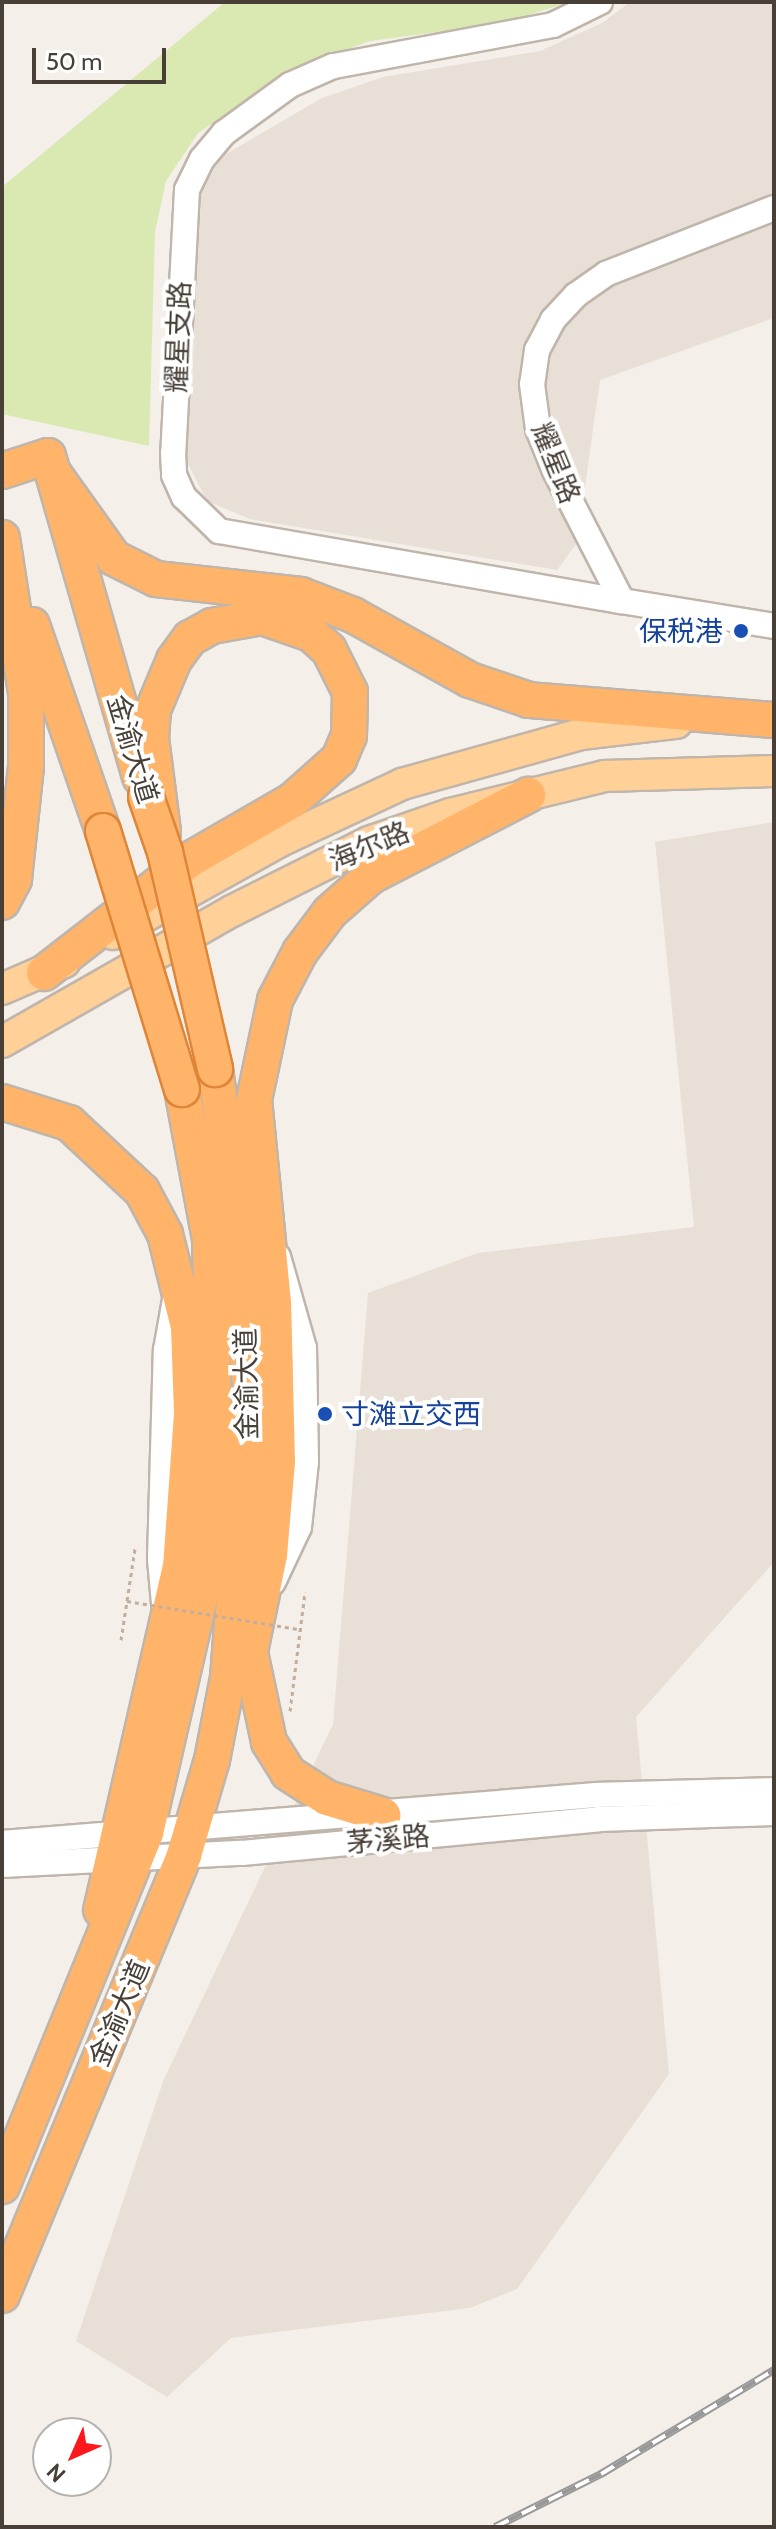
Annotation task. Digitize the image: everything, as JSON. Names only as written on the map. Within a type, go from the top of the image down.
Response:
[{"type":"highway","points":[[2,471],[50,463],[114,558],[156,579],[301,595],[353,615],[470,680],[529,700],[774,720]]},
{"type":"highway","name":"金渝大道","points":[[2,2295],[188,1843],[212,1760],[228,1678],[250,1388],[239,1237],[215,1069],[152,792],[50,463]]},
{"type":"highway","points":[[2,538],[26,693],[26,767],[14,879],[2,902]]},
{"type":"highway","name":"金渝大道","points":[[2,538],[103,831],[182,1089],[210,1239],[215,1462],[207,1566],[194,1639],[127,1846],[93,1966],[2,2186]]},
{"type":"highway","points":[[44,973],[191,859],[293,800],[339,759],[353,712],[342,670],[329,650],[288,622],[262,617],[212,626],[190,638],[174,660],[153,710],[152,792]]},
{"type":"highway","points":[[212,1760],[251,1657],[278,1462],[266,1226],[254,1100],[275,1000],[300,952],[330,912],[371,876],[528,795]]},
{"type":"highway","points":[[2,1102],[69,1123],[110,1156],[142,1191],[165,1234],[179,1276],[188,1327],[191,1414],[180,1566],[127,1846]]},
{"type":"highway","points":[[251,1657],[269,1742],[288,1773],[327,1798],[383,1815]]},
{"type":"main road","name":"海尔路","points":[[2,989],[44,973],[280,841],[402,784],[581,734],[645,725],[774,720]]},
{"type":"main road","name":"海尔路","points":[[2,1042],[232,911],[369,842],[528,795],[605,776],[774,771]]},
{"type":"street","name":"耀星支路","points":[[600,2],[553,25],[333,66],[290,85],[224,133],[202,159],[187,190],[174,475],[201,517],[242,538],[622,601]]},
{"type":"street","name":"耀星路","points":[[622,601],[538,429],[532,384],[537,350],[553,320],[606,274],[774,208]]},
{"type":"street","points":[[622,601],[774,626]]},
{"type":"street","name":"茅溪路","points":[[2,1865],[127,1846],[774,1790]]},
{"type":"street","name":"茅溪路","points":[[188,1843],[383,1815],[598,1807],[774,1813]]},
{"type":"street","name":"茅溪路","points":[[2,1843],[72,1838],[127,1846]]},
{"type":"path","points":[[121,1640],[135,1548]]},
{"type":"path","points":[[290,1720],[293,1665],[305,1592]]},
{"type":"path","points":[[127,1601],[298,1629]]},
{"type":"shaded area","points":[[630,2],[774,2],[774,318],[600,380],[577,543],[557,570],[250,519],[207,501],[187,462],[185,438],[193,229],[202,186],[219,158],[322,98],[383,77],[540,51],[602,23]]},
{"type":"shaded area","points":[[774,822],[774,1562],[636,1717],[669,2074],[517,2289],[470,2308],[231,2338],[167,2397],[76,2341],[164,2079],[333,1724],[368,1293],[478,1253],[694,1227],[655,842]]},
{"type":"green space","points":[[225,2],[569,2],[503,23],[370,41],[296,68],[198,133],[166,181],[155,232],[149,446],[2,414],[2,187]]},
{"type":"railway","points":[[495,2527],[601,2474],[774,2370]]},
{"type":"place","name":"保税港","points":[[741,631]]},
{"type":"place","name":"寸滩立交西","points":[[325,1414]]}]
